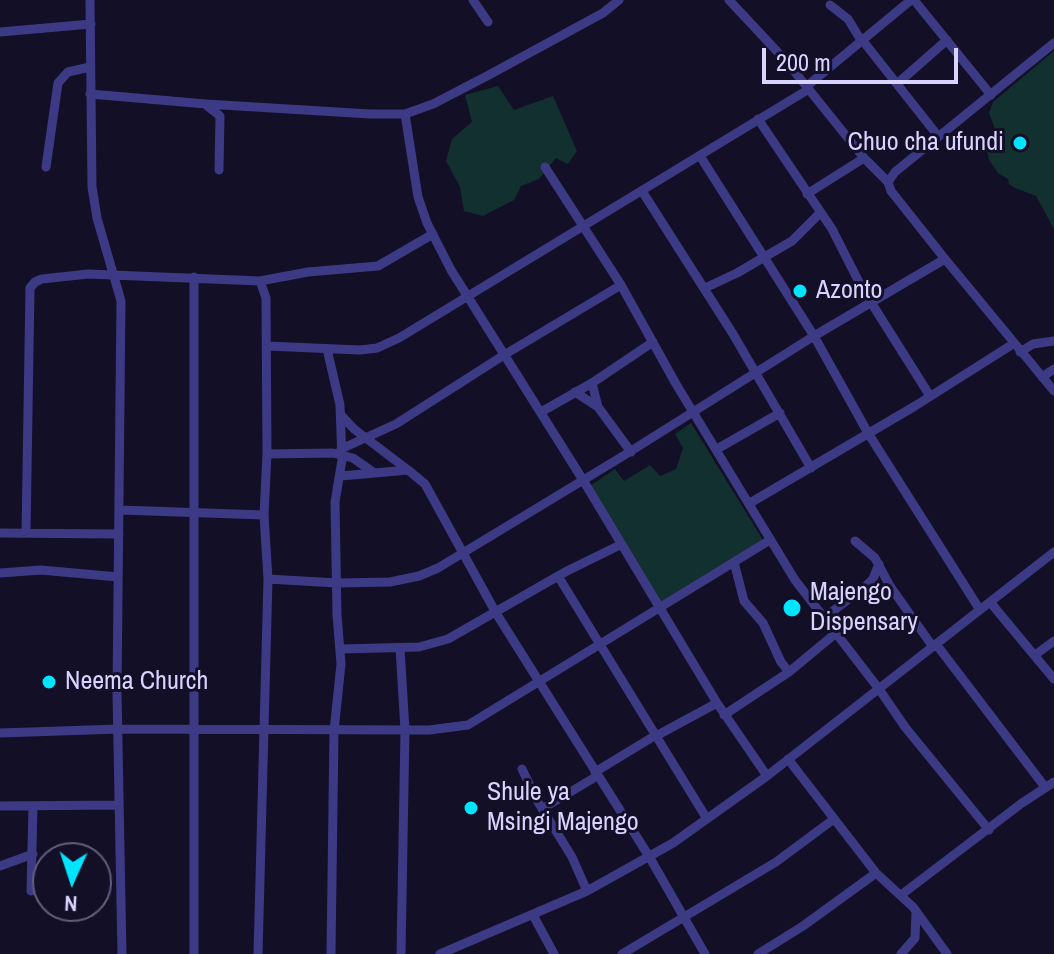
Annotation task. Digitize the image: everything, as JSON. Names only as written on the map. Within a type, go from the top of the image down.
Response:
[{"type":"street","points":[[90,0],[92,187],[97,218],[121,301],[118,805],[122,954]]},
{"type":"street","points":[[473,0],[488,22]]},
{"type":"street","points":[[90,94],[206,104],[405,114],[433,104],[487,76],[603,13],[619,0]]},
{"type":"street","points":[[729,0],[888,182],[891,191],[945,259],[1054,391]]},
{"type":"street","points":[[267,346],[377,348],[399,338],[808,88],[912,0],[991,95]]},
{"type":"street","points":[[830,5],[848,19],[862,42],[938,136]]},
{"type":"street","points":[[0,32],[91,24]]},
{"type":"street","points":[[898,83],[947,40]]},
{"type":"street","points":[[888,182],[895,172],[1054,43]]},
{"type":"street","points":[[46,167],[58,83],[68,72],[90,67]]},
{"type":"street","points":[[206,104],[220,116],[219,170]]},
{"type":"street","points":[[405,114],[418,197],[433,234],[468,297],[583,480],[724,715],[767,776]]},
{"type":"street","points":[[758,119],[832,229],[838,245],[930,396]]},
{"type":"street","points":[[700,156],[814,336],[868,433],[980,610]]},
{"type":"street","points":[[807,194],[864,158]]},
{"type":"street","points":[[545,167],[621,285],[795,580],[905,727],[989,830]]},
{"type":"street","points":[[642,191],[705,288],[811,468]]},
{"type":"street","points":[[705,288],[792,241],[820,213]]},
{"type":"street","points":[[26,533],[30,288],[42,279],[114,275],[260,281],[308,272],[378,266],[433,234]]},
{"type":"street","points":[[268,579],[337,583],[404,581],[438,568],[631,452],[814,336],[945,259]]},
{"type":"street","points":[[194,277],[194,954]]},
{"type":"street","points":[[258,954],[268,579],[264,515],[267,454],[266,298],[260,281]]},
{"type":"street","points":[[267,454],[341,452],[414,413],[621,285]]},
{"type":"street","points":[[750,503],[1017,348],[1054,341]]},
{"type":"street","points":[[541,412],[592,383],[653,342]]},
{"type":"street","points":[[327,349],[341,415],[341,476],[335,502],[341,649],[334,731],[331,954]]},
{"type":"street","points":[[1042,377],[1054,369]]},
{"type":"street","points":[[592,383],[598,407]]},
{"type":"street","points":[[575,392],[598,407],[631,452]]},
{"type":"street","points":[[717,449],[780,413]]},
{"type":"street","points":[[341,415],[425,484],[496,613],[650,858],[705,954]]},
{"type":"street","points":[[341,452],[373,472]]},
{"type":"street","points":[[341,476],[408,470]]},
{"type":"street","points":[[120,510],[264,515]]},
{"type":"street","points":[[0,533],[119,534]]},
{"type":"street","points":[[0,733],[119,729],[405,730],[468,725],[770,540]]},
{"type":"street","points":[[855,541],[875,558],[890,586],[934,646],[1050,785],[901,895]]},
{"type":"street","points":[[341,649],[400,648],[431,645],[448,639],[558,576],[620,545]]},
{"type":"street","points":[[440,954],[587,891],[650,858],[767,776],[1054,552]]},
{"type":"street","points":[[734,562],[744,601],[763,623],[789,672]]},
{"type":"street","points":[[824,618],[867,585],[879,564]]},
{"type":"street","points":[[0,573],[41,570],[118,577]]},
{"type":"street","points":[[558,576],[707,819]]},
{"type":"street","points":[[990,602],[1054,679]]},
{"type":"street","points":[[724,715],[789,672],[836,633]]},
{"type":"street","points":[[1035,655],[1054,641]]},
{"type":"street","points":[[400,648],[405,730],[401,954]]},
{"type":"street","points":[[542,809],[656,735],[717,703]]},
{"type":"street","points":[[788,759],[876,873],[916,912],[947,954]]},
{"type":"street","points":[[522,769],[572,857],[587,891]]},
{"type":"street","points":[[0,806],[118,805]]},
{"type":"street","points":[[33,806],[33,842]]},
{"type":"street","points":[[622,954],[776,862],[834,819]]},
{"type":"street","points":[[0,866],[32,854]]},
{"type":"street","points":[[31,891],[32,872]]},
{"type":"street","points":[[758,954],[876,873]]},
{"type":"street","points":[[901,954],[915,938],[916,912]]},
{"type":"street","points":[[533,915],[554,954]]},
{"type":"green space","name":"Chuo cha ufundi","points":[[1054,51],[1054,229],[1036,196],[1015,188],[998,173],[989,160],[986,146],[995,129],[989,113],[993,102]]},
{"type":"green space","points":[[498,86],[514,110],[553,96],[577,151],[568,164],[556,158],[539,179],[521,186],[514,200],[483,216],[464,211],[460,187],[446,161],[452,139],[472,122],[465,95]]},
{"type":"green space","points":[[691,423],[763,540],[657,605],[587,488],[615,469],[624,481],[650,465],[660,476],[676,469],[683,448],[675,434]]},
{"type":"place","name":"Chuo cha ufundi","points":[[1020,143]]},
{"type":"place","name":"Azonto","points":[[800,291]]},
{"type":"place","name":"Majengo Dispensary","points":[[792,608]]},
{"type":"place","name":"Neema Church","points":[[49,682]]},
{"type":"place","name":"Shule ya Msingi Majengo","points":[[471,808]]}]
